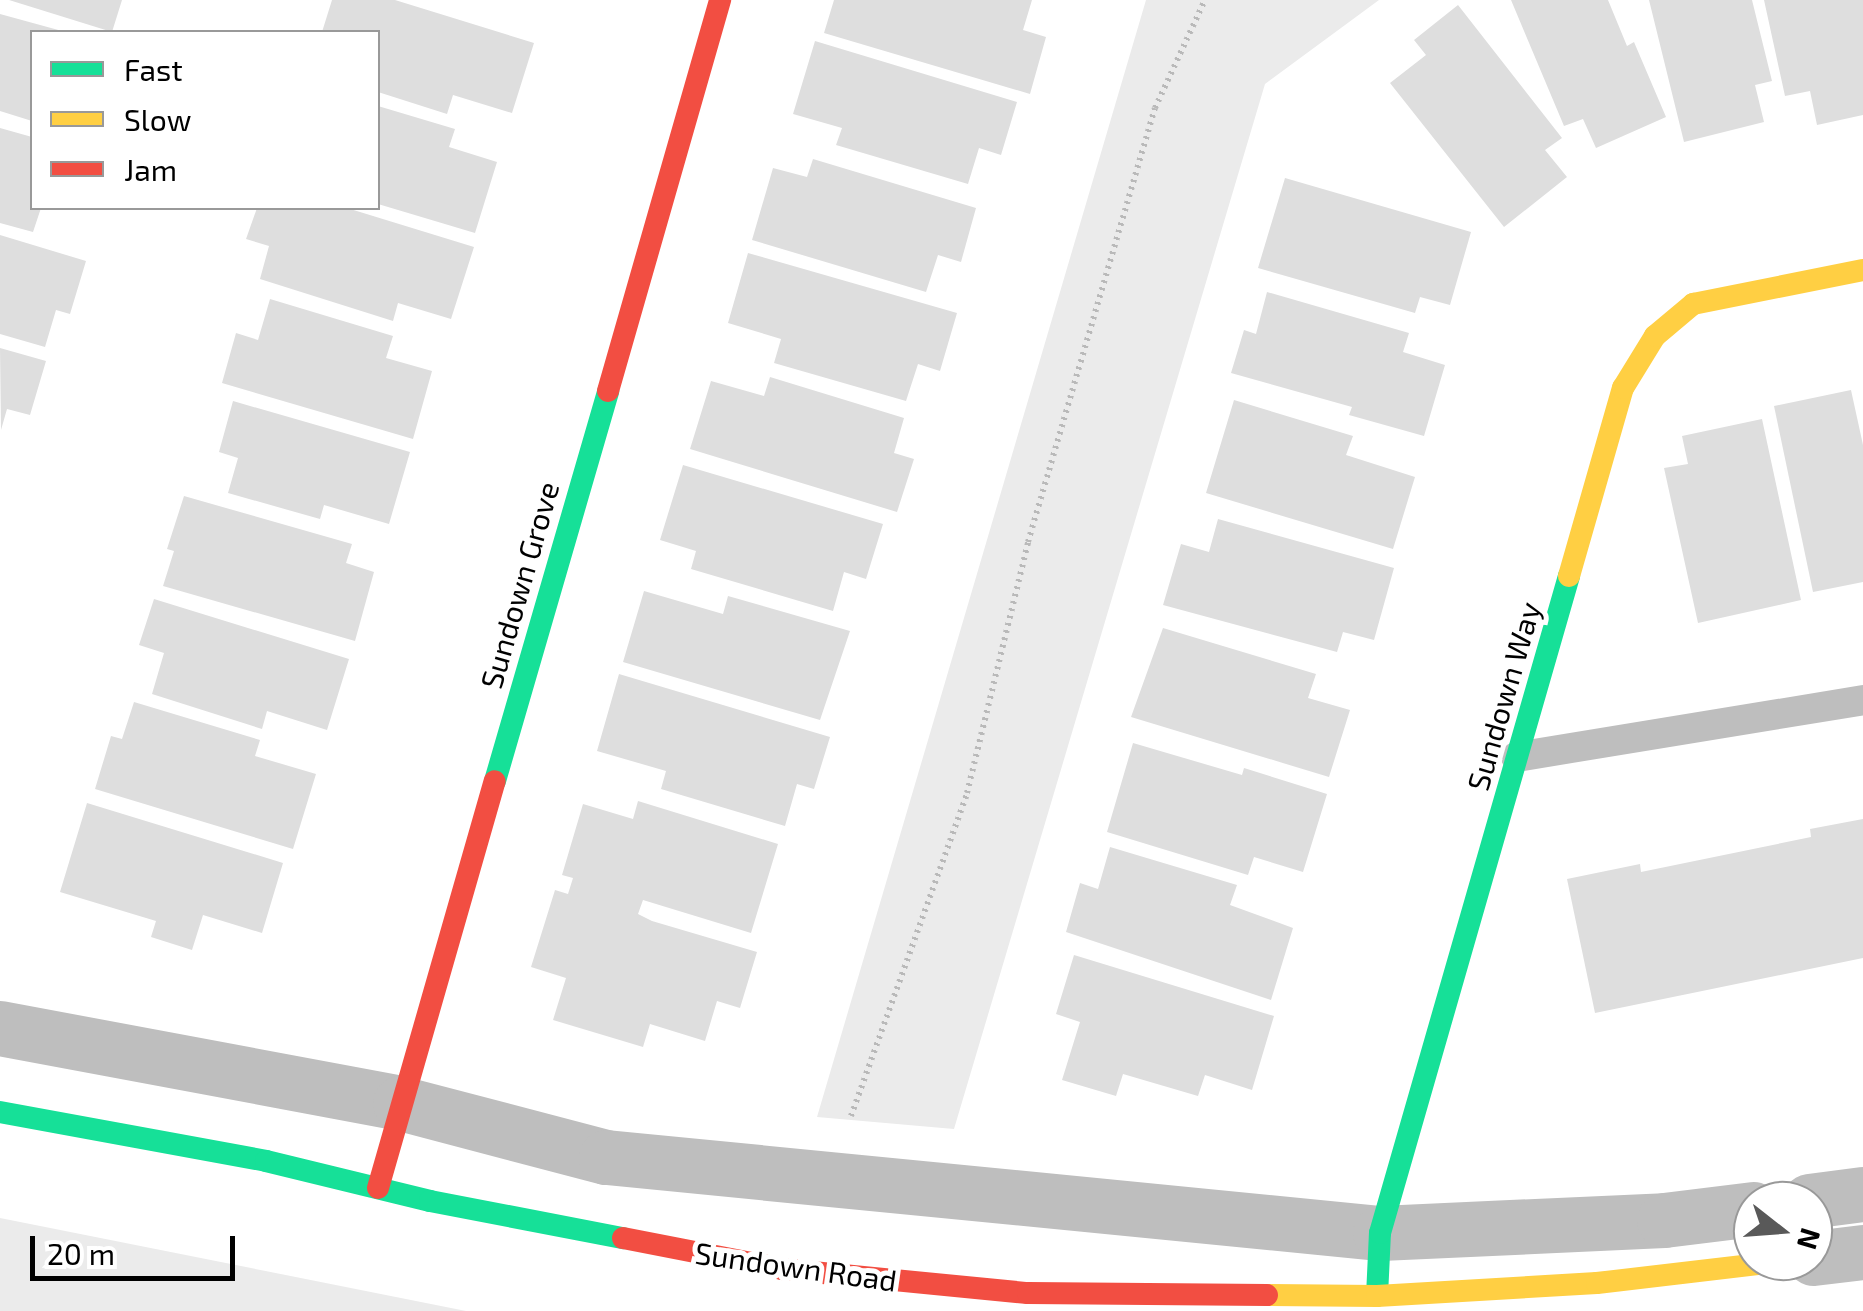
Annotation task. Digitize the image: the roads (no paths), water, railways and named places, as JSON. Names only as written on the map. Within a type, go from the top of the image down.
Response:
[{"type":"street","name":"Sundown Grove","points":[[378,1188],[720,0]]},
{"type":"street","name":"Sundown Way","points":[[1377,1296],[1380,1234],[1623,388],[1655,336],[1693,304],[1863,270]]},
{"type":"street","points":[[0,1028],[400,1103],[606,1158],[1380,1234],[1664,1220],[1733,1211]]},
{"type":"street","name":"Sundown Road","points":[[0,1112],[266,1161],[378,1188],[830,1276],[1028,1293],[1377,1296],[1597,1283],[1733,1267]]},
{"type":"street","points":[[1833,1198],[1863,1194]]},
{"type":"street","points":[[1833,1256],[1863,1252]]},
{"type":"lane","points":[[1516,758],[1863,700]]}]
